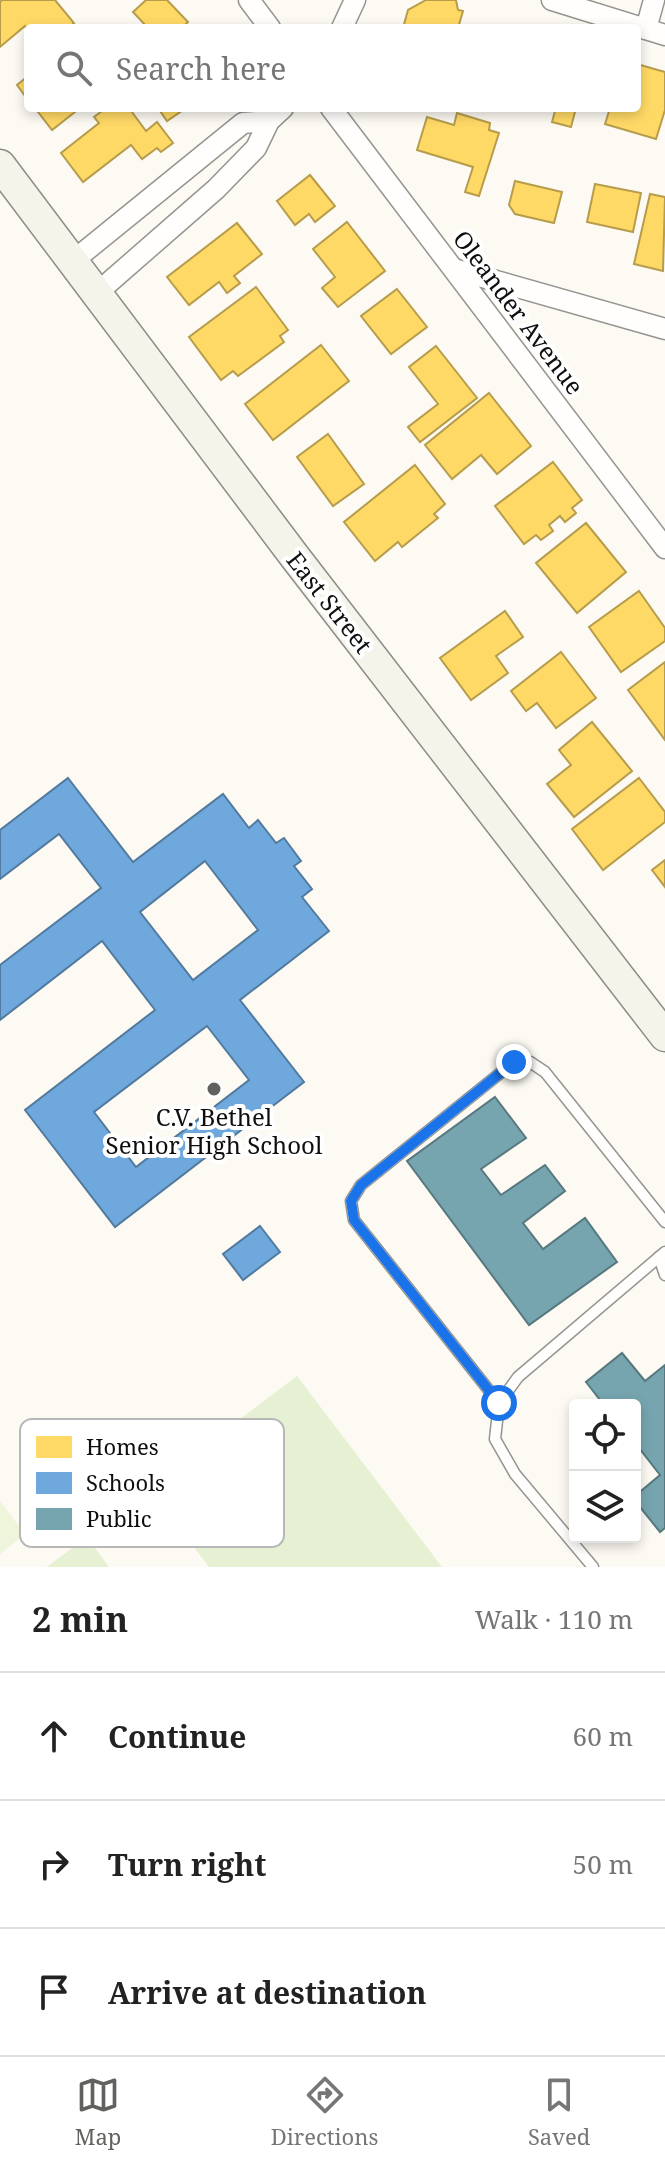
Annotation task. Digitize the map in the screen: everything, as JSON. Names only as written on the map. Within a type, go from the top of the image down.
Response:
[{"type":"main road","name":"East Street","points":[[0,165],[288,547],[665,1036]]},
{"type":"street","points":[[249,0],[267,24]]},
{"type":"street","points":[[344,24],[355,0]]},
{"type":"street","points":[[552,0],[629,24]]},
{"type":"street","points":[[654,0],[655,32]]},
{"type":"street","name":"Oleander Avenue","points":[[334,112],[665,548]]},
{"type":"street","points":[[73,261],[243,123],[276,114]]},
{"type":"street","points":[[98,292],[216,189],[256,148],[276,114]]},
{"type":"street","points":[[454,269],[665,329]]},
{"type":"lane","points":[[499,1403],[354,1220],[351,1201],[361,1185],[514,1062],[530,1062],[545,1072],[665,1222]]},
{"type":"lane","points":[[593,1567],[515,1474],[495,1439],[499,1403],[518,1377],[662,1255]]},
{"type":"lane","points":[[662,1255],[665,1275]]},
{"type":"green space","points":[[297,1376],[442,1567],[209,1567],[194,1547],[284,1547],[284,1419],[240,1419]]},
{"type":"green space","points":[[0,1501],[20,1527],[20,1538],[0,1554]]},
{"type":"green space","points":[[74,1547],[94,1547],[109,1567],[47,1567]]},
{"type":"building: Homes","points":[[55,0],[74,23],[24,24],[0,47],[0,2]]},
{"type":"building: Homes","points":[[146,0],[167,0],[188,22],[144,24],[133,12]]},
{"type":"building: Homes","points":[[426,0],[456,0],[458,10],[463,11],[459,24],[404,24],[408,10]]},
{"type":"building: Homes","points":[[641,65],[665,72],[665,110],[656,139],[605,124],[609,112],[641,112]]},
{"type":"building: Homes","points":[[24,79],[24,95],[17,85]]},
{"type":"building: Homes","points":[[38,112],[75,112],[52,130]]},
{"type":"building: Homes","points":[[101,112],[132,112],[146,131],[157,122],[173,143],[161,152],[157,148],[142,159],[131,145],[83,182],[61,153],[99,123],[94,117]]},
{"type":"building: Homes","points":[[161,112],[180,112],[167,121]]},
{"type":"building: Homes","points":[[555,112],[575,112],[571,127],[552,122]]},
{"type":"building: Homes","points":[[457,113],[490,123],[489,130],[499,133],[479,196],[465,192],[473,167],[417,150],[427,117],[454,125]]},
{"type":"building: Homes","points":[[310,175],[335,206],[315,222],[309,214],[295,225],[277,201]]},
{"type":"building: Homes","points":[[515,181],[562,192],[554,223],[515,214],[509,205]]},
{"type":"building: Homes","points":[[595,184],[641,193],[633,232],[587,222]]},
{"type":"building: Homes","points":[[650,194],[665,197],[663,271],[634,264]]},
{"type":"building: Homes","points":[[347,222],[385,271],[338,307],[322,288],[335,277],[313,249]]},
{"type":"building: Homes","points":[[237,223],[262,254],[234,276],[240,283],[227,293],[219,282],[189,305],[167,277]]},
{"type":"building: Homes","points":[[256,287],[288,330],[280,336],[284,342],[238,376],[233,371],[221,380],[189,337]]},
{"type":"building: Homes","points":[[397,289],[427,327],[391,354],[361,316]]},
{"type":"building: Homes","points":[[321,345],[349,381],[273,440],[245,404]]},
{"type":"building: Homes","points":[[436,346],[477,398],[420,442],[408,427],[438,404],[409,367]]},
{"type":"building: Homes","points":[[489,393],[531,446],[497,474],[481,455],[452,479],[425,445]]},
{"type":"building: Homes","points":[[328,434],[364,484],[333,506],[297,457]]},
{"type":"building: Homes","points":[[553,462],[582,500],[572,508],[576,513],[565,522],[560,516],[549,525],[553,531],[541,540],[536,535],[524,544],[495,506]]},
{"type":"building: Homes","points":[[415,465],[445,504],[434,514],[438,518],[402,547],[398,542],[375,561],[344,522]]},
{"type":"building: Homes","points":[[586,523],[626,572],[577,613],[536,563]]},
{"type":"building: Homes","points":[[639,591],[665,628],[665,641],[621,672],[589,627]]},
{"type":"building: Homes","points":[[505,611],[523,637],[496,656],[508,673],[471,700],[440,658]]},
{"type":"building: Homes","points":[[561,652],[596,698],[556,728],[537,703],[526,711],[511,691]]},
{"type":"building: Homes","points":[[665,662],[665,740],[628,690]]},
{"type":"building: Homes","points":[[592,722],[632,771],[574,817],[547,784],[571,765],[559,750]]},
{"type":"building: Homes","points":[[639,778],[665,812],[665,822],[603,870],[572,829]]},
{"type":"building: Homes","points":[[665,860],[665,887],[652,870]]},
{"type":"building: Schools","points":[[68,778],[133,862],[223,794],[249,828],[258,820],[276,843],[284,838],[301,861],[294,866],[312,889],[302,897],[329,931],[240,1000],[304,1082],[115,1227],[25,1110],[155,1010],[102,941],[0,1020],[0,965],[101,888],[59,834],[0,879],[0,830]],"holes":[[[205,861],[258,930],[193,980],[140,912]],[[207,1026],[249,1080],[136,1167],[94,1112]]]},
{"type":"building: Schools","points":[[260,1226],[280,1252],[243,1280],[223,1254]]},
{"type":"building: Public","points":[[495,1097],[526,1138],[481,1169],[501,1195],[545,1165],[565,1191],[523,1223],[543,1249],[585,1218],[617,1262],[529,1325],[407,1161]]},
{"type":"building: Public","points":[[622,1353],[645,1381],[665,1365],[665,1528],[660,1532],[641,1508],[641,1491],[660,1475],[641,1451],[641,1399],[599,1399],[586,1382]]},
{"type":"place","name":"C.V. Bethel Senior High School","points":[[214,1089]]},
{"type":"route","points":[[499,1403],[354,1220],[351,1201],[361,1185],[514,1062]]}]
